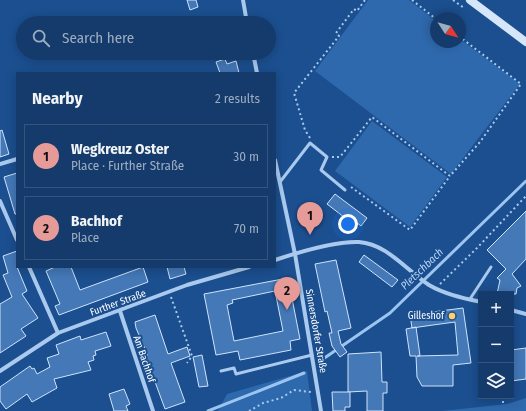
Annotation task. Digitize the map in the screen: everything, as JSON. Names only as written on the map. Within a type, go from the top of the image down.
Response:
[{"type":"main road","points":[[470,0],[526,42]]},
{"type":"street","points":[[243,0],[246,16]]},
{"type":"street","points":[[254,60],[257,72]]},
{"type":"street","points":[[0,164],[16,159]]},
{"type":"street","name":"Sinnersdorfer Straße","points":[[276,164],[295,254],[321,411]]},
{"type":"street","points":[[0,201],[16,237]]},
{"type":"street","points":[[276,260],[347,242],[360,242],[384,250],[429,285],[437,289],[478,301]]},
{"type":"street","points":[[29,268],[58,333]]},
{"type":"street","name":"Further Straße","points":[[0,371],[58,333],[169,292],[246,268]]},
{"type":"street","name":"Am Bachhof","points":[[120,311],[153,411]]},
{"type":"street","points":[[514,311],[526,314]]},
{"type":"lane","points":[[280,182],[310,143],[327,157],[321,170],[345,190]]},
{"type":"lane","points":[[470,300],[491,267]]},
{"type":"lane","points":[[221,371],[234,368],[236,374],[312,355]]},
{"type":"path","points":[[310,143],[311,135],[305,130],[294,93],[339,36],[336,33],[354,9],[357,11],[366,0]]},
{"type":"path","points":[[412,0],[430,14]]},
{"type":"path","points":[[345,190],[351,187],[410,230],[450,176],[480,142],[521,84],[466,42]]},
{"type":"path","points":[[327,157],[340,157],[372,117],[450,176]]},
{"type":"path","points":[[437,289],[444,278],[477,248],[526,196]]},
{"type":"path","points":[[169,292],[192,356],[188,363]]},
{"type":"path","points":[[249,411],[263,403],[281,398],[294,390],[318,394]]},
{"type":"path","points":[[502,399],[503,403]]},
{"type":"shaded area","points":[[368,0],[409,0],[430,16],[430,48],[466,48],[466,44],[520,84],[451,174],[315,71]]},
{"type":"shaded area","points":[[372,121],[447,177],[410,227],[335,171]]},
{"type":"shaded area","points":[[307,371],[312,411],[218,411],[227,394]]},
{"type":"shaded area","points":[[526,398],[526,411],[442,411],[507,404]]},
{"type":"building","points":[[187,0],[196,0],[198,7],[190,10]]},
{"type":"building","points":[[225,60],[227,64],[236,61],[239,72],[220,72],[216,62]]},
{"type":"building","points":[[2,130],[9,154],[0,157],[0,131]]},
{"type":"building","points":[[16,173],[16,214],[15,214],[4,177]]},
{"type":"building","points":[[335,194],[367,218],[361,226],[351,218],[349,221],[327,204]]},
{"type":"building","points":[[526,211],[526,259],[512,274],[521,286],[517,288],[516,294],[514,294],[514,291],[498,291],[500,280],[497,278],[506,269],[487,250]]},
{"type":"building","points":[[16,251],[16,268],[17,268],[27,291],[22,294],[38,318],[21,329],[26,336],[0,353],[0,304],[12,297],[3,275],[8,273],[3,256]]},
{"type":"building","points":[[364,255],[398,280],[392,287],[359,262]]},
{"type":"building","points":[[336,260],[351,328],[338,331],[341,344],[347,352],[340,357],[332,346],[329,333],[332,333],[327,311],[325,312],[315,264]]},
{"type":"building","points":[[53,268],[71,268],[80,290],[140,268],[143,268],[148,282],[59,315],[55,306],[60,304],[46,271]]},
{"type":"building","points":[[167,268],[184,268],[186,274],[170,279]]},
{"type":"building","points":[[288,278],[300,339],[290,341],[291,350],[240,360],[238,351],[216,355],[204,294]],"holes":[[[275,291],[283,331],[234,341],[227,305],[233,303],[232,300]]]},
{"type":"building","points":[[463,308],[471,363],[453,365],[453,386],[422,386],[417,377],[416,356],[410,356],[406,329],[412,328],[410,315]],"holes":[[[455,322],[458,355],[420,356],[416,327]]]},
{"type":"building","points":[[155,315],[168,354],[187,347],[190,356],[171,363],[185,402],[165,409],[135,322]]},
{"type":"building","points":[[106,332],[111,346],[95,351],[96,355],[93,356],[94,360],[88,362],[91,370],[54,379],[57,388],[32,402],[27,394],[6,409],[0,401],[0,387],[30,366],[32,369],[34,368],[37,374],[50,367],[47,358],[59,354],[56,345],[80,336],[81,340]]},
{"type":"building","points":[[526,348],[526,379],[514,381],[514,350]]},
{"type":"building","points":[[381,352],[382,382],[387,382],[387,393],[383,393],[383,411],[367,411],[367,391],[348,392],[348,354]]},
{"type":"building","points":[[202,355],[208,386],[199,387],[193,357]]},
{"type":"building","points":[[124,389],[130,404],[126,406],[128,411],[114,411],[109,394]]},
{"type":"building","points":[[332,392],[350,392],[350,407],[345,407],[345,411],[333,411]]},
{"type":"waterway","name":"Pletschbach","points":[[323,359],[390,313],[526,181]]},
{"type":"waterway","name":"Pletschbach","points":[[208,411],[304,373]]},
{"type":"place","name":"Wegkreuz Oster","points":[[310,235]]},
{"type":"place","name":"Bachhof","points":[[287,310]]},
{"type":"place","name":"Gilleshof","points":[[452,316]]}]
